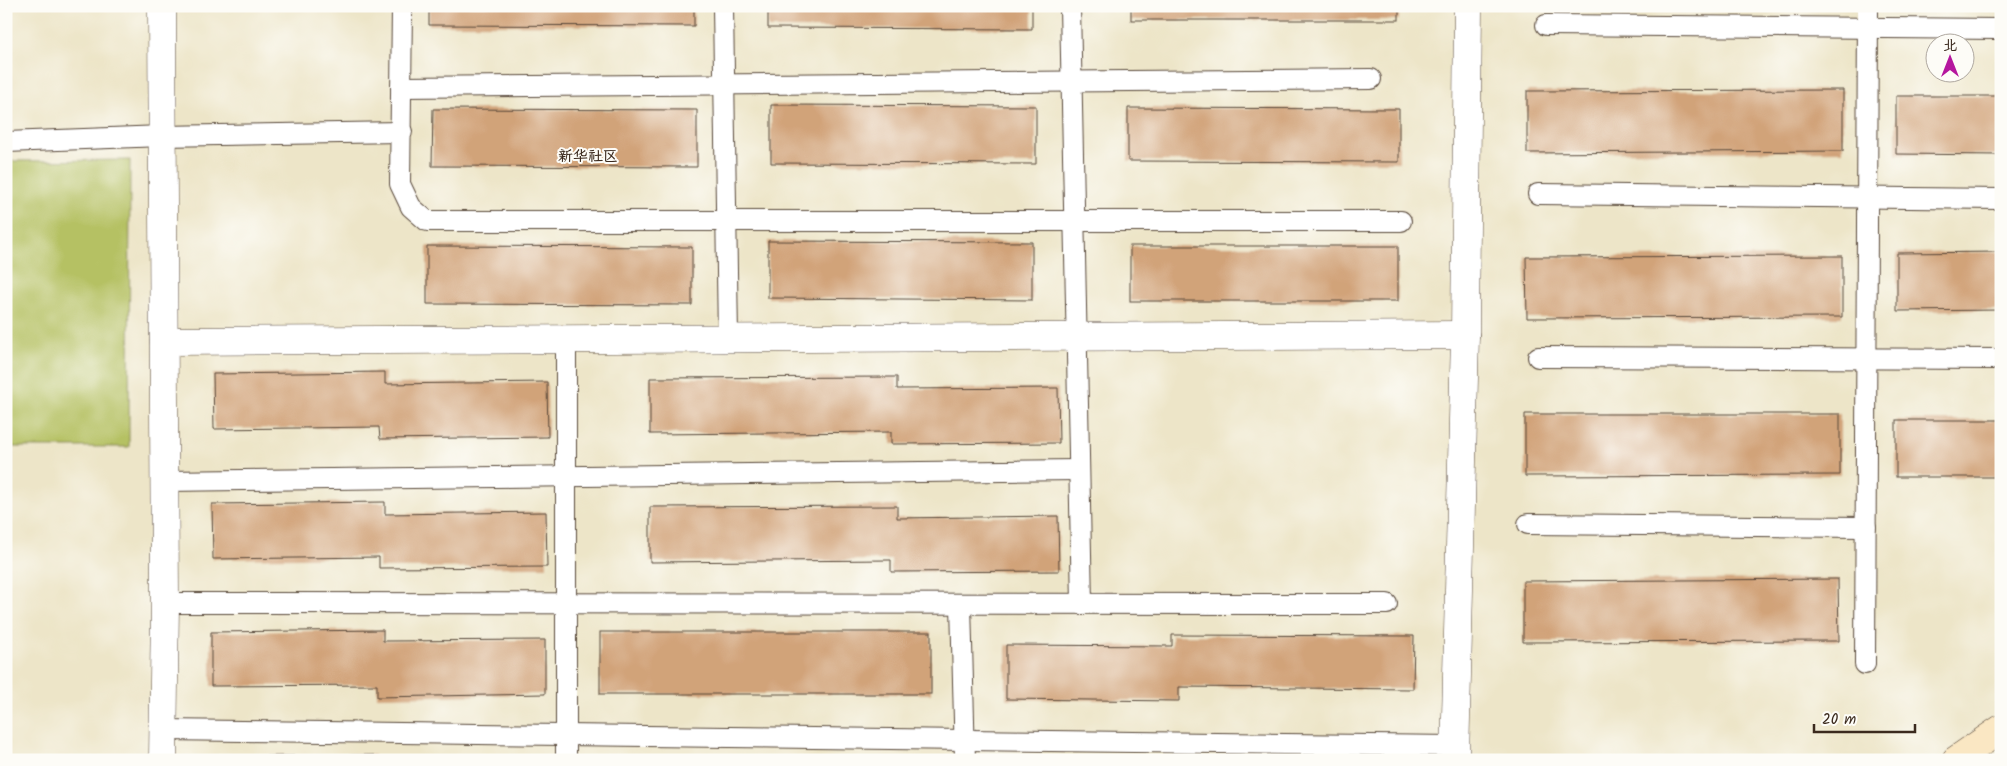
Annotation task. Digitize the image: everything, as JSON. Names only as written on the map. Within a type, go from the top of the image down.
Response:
[{"type":"main road","points":[[1956,760],[2001,729]]},
{"type":"street","points":[[162,6],[165,603],[163,760]]},
{"type":"street","points":[[1455,753],[1465,335],[1468,6]]},
{"type":"street","points":[[164,341],[1465,335]]},
{"type":"lane","points":[[402,6],[400,184],[411,207],[427,221],[1401,221]]},
{"type":"lane","points":[[723,6],[728,338]]},
{"type":"lane","points":[[1070,6],[1082,604]]},
{"type":"lane","points":[[1865,664],[1868,6]]},
{"type":"lane","points":[[1546,25],[2001,28]]},
{"type":"lane","points":[[401,87],[1371,79]]},
{"type":"lane","points":[[6,142],[162,136],[402,132]]},
{"type":"lane","points":[[1538,194],[2001,199]]},
{"type":"lane","points":[[566,339],[566,760]]},
{"type":"lane","points":[[1538,357],[2001,359]]},
{"type":"lane","points":[[164,482],[1079,470]]},
{"type":"lane","points":[[1528,524],[1866,526]]},
{"type":"lane","points":[[165,603],[1388,604]]},
{"type":"lane","points":[[961,604],[965,750]]},
{"type":"lane","points":[[162,730],[566,736],[965,750],[1455,753]]},
{"type":"green space","points":[[130,160],[129,447],[6,447],[6,161]]},
{"type":"building","points":[[429,6],[694,6],[694,26],[429,25]]},
{"type":"building","points":[[768,6],[1032,6],[1032,29],[768,28]]},
{"type":"building","points":[[1131,6],[1399,6],[1399,20],[1131,20]]},
{"type":"building","points":[[1843,90],[1843,151],[1527,153],[1527,91]]},
{"type":"building","points":[[1896,96],[2001,96],[2001,155],[1896,154]]},
{"type":"building","points":[[771,105],[1036,106],[1036,164],[771,163]]},
{"type":"building","points":[[1128,108],[1399,109],[1399,162],[1128,161]]},
{"type":"building","points":[[433,109],[697,110],[697,167],[432,166]]},
{"type":"building","points":[[768,241],[1032,242],[1032,300],[768,298]]},
{"type":"building","points":[[427,246],[692,247],[692,305],[427,304]]},
{"type":"building","points":[[1130,246],[1398,246],[1398,301],[1130,301]]},
{"type":"building","points":[[2001,252],[2001,310],[1897,311],[1897,253]]},
{"type":"building","points":[[1842,256],[1842,317],[1527,318],[1526,257]]},
{"type":"building","points":[[385,372],[385,384],[547,382],[548,437],[380,439],[379,427],[214,429],[213,374]]},
{"type":"building","points":[[897,377],[897,389],[1058,388],[1059,443],[891,444],[891,432],[650,434],[650,378]]},
{"type":"building","points":[[1525,414],[1840,414],[1840,475],[1525,476]]},
{"type":"building","points":[[1896,420],[2001,420],[2001,477],[1896,477]]},
{"type":"building","points":[[385,502],[385,514],[546,512],[547,567],[379,568],[379,557],[213,559],[212,504]]},
{"type":"building","points":[[897,506],[897,518],[1058,516],[1059,571],[891,572],[891,560],[650,562],[650,507]]},
{"type":"building","points":[[1838,579],[1839,641],[1523,642],[1523,581]]},
{"type":"building","points":[[383,630],[383,641],[545,640],[545,694],[377,697],[377,685],[211,686],[211,632]]},
{"type":"building","points":[[600,632],[931,632],[931,694],[600,694]]},
{"type":"building","points":[[1172,635],[1414,636],[1413,689],[1179,687],[1179,701],[1006,699],[1006,645],[1172,646]]},
{"type":"building","points":[[374,755],[374,760],[205,760],[205,757]]},
{"type":"district","name":"新华社区","points":[[588,157]]}]
